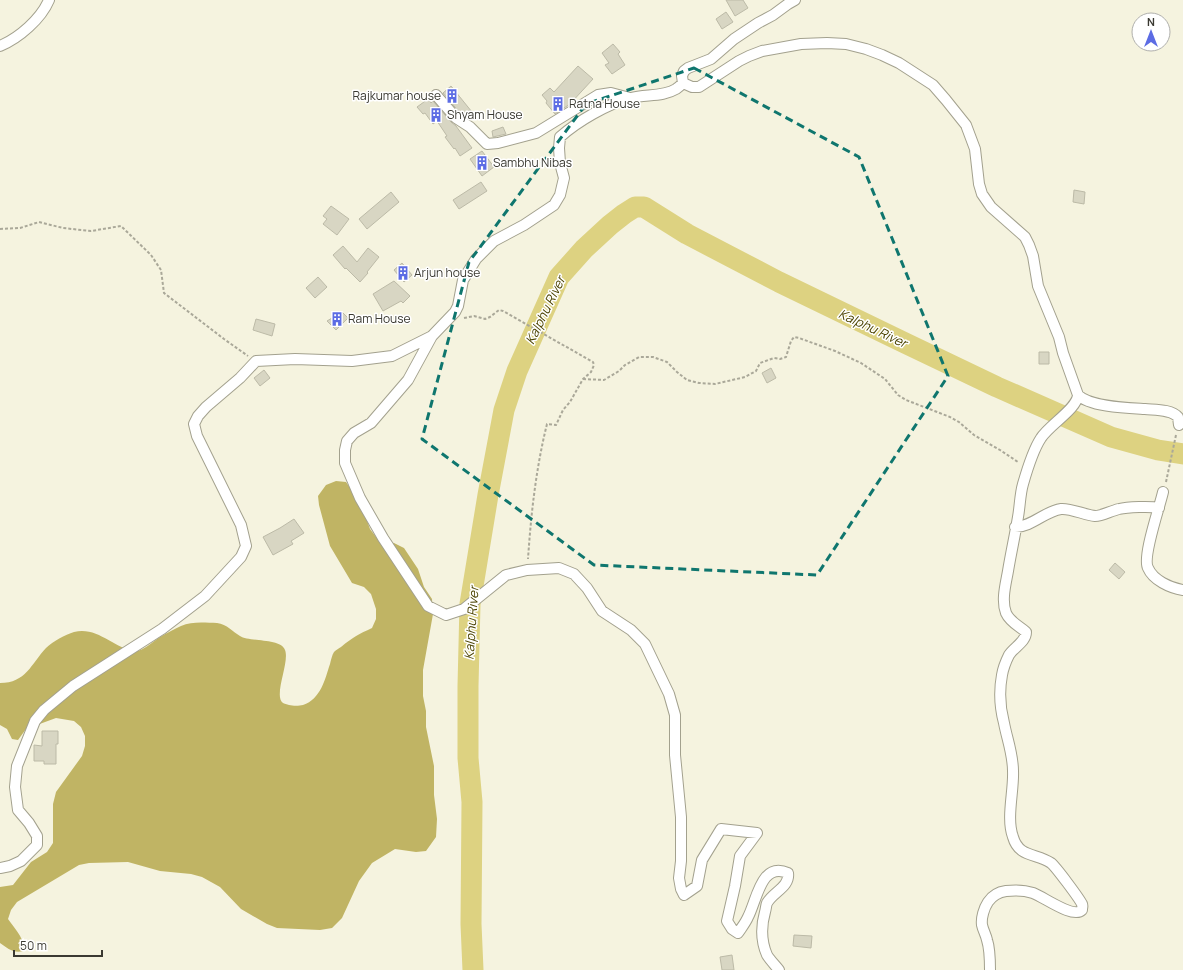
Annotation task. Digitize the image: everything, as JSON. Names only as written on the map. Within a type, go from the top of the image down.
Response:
[{"type":"street","points":[[0,46],[14,38],[33,23],[46,7],[49,0]]},
{"type":"street","points":[[795,0],[734,39],[711,59],[688,68],[684,71],[682,76],[684,83],[692,87],[699,86],[739,61],[762,51],[801,44],[827,43],[846,44],[882,55],[899,63],[933,85],[966,125],[975,149],[979,184],[982,194],[991,208],[1020,233],[1029,245],[1033,256],[1038,286],[1058,337],[1078,395],[1082,400],[1111,406],[1172,412],[1178,417],[1179,425]]},
{"type":"street","points":[[684,83],[676,89],[661,94],[630,98],[602,110],[578,123],[560,137],[558,148],[564,178],[560,195],[554,205],[524,225],[494,241],[476,259],[463,280],[458,306],[455,312],[432,336],[401,390],[371,422],[354,433],[347,441],[345,463],[360,498],[383,538],[428,606],[446,615],[464,608],[506,575],[527,570],[559,568],[574,574],[587,588],[602,611],[631,630],[645,644],[669,694],[675,715],[675,755],[681,817],[680,889],[684,895],[697,886],[702,860],[721,829],[757,833],[740,856],[728,921],[732,929],[738,933],[748,917],[763,879],[771,872],[781,870],[788,873],[788,878],[785,885],[767,903],[763,924],[762,935],[764,946],[768,956],[779,970]]},
{"type":"street","points":[[436,96],[456,118],[470,127],[487,144],[498,143],[536,133],[598,95],[611,93],[630,98]]},
{"type":"street","points":[[0,868],[10,866],[21,861],[37,845],[37,836],[29,823],[18,810],[15,787],[17,766],[35,721],[44,710],[73,686],[162,629],[205,596],[241,557],[246,546],[241,525],[197,436],[194,424],[198,416],[206,407],[240,378],[256,361],[295,359],[352,361],[392,356],[432,336]]},
{"type":"street","points":[[990,970],[988,940],[982,926],[982,920],[986,905],[990,899],[999,892],[1011,890],[1026,891],[1070,912],[1078,913],[1082,910],[1081,903],[1056,867],[1048,861],[1028,854],[1019,848],[1013,839],[1011,811],[1013,771],[1010,745],[1001,709],[1000,690],[1002,674],[1006,662],[1012,652],[1025,638],[1026,634],[1026,632],[1009,617],[1004,606],[1005,584],[1023,485],[1028,468],[1040,439],[1047,430],[1071,408],[1078,399],[1078,395]]},
{"type":"street","points":[[1163,492],[1147,556],[1147,567],[1154,576],[1165,585],[1183,590]]},
{"type":"street","points":[[1015,528],[1036,520],[1053,511],[1061,509],[1067,509],[1094,516],[1107,514],[1123,508],[1159,508]]},
{"type":"path","points":[[0,229],[20,228],[39,222],[63,228],[91,231],[121,226],[151,255],[161,270],[164,293],[224,339],[256,361]]},
{"type":"path","points":[[455,312],[461,318],[474,316],[485,318],[490,317],[499,310],[504,311],[593,362],[594,365],[591,372],[584,379],[570,402],[563,410],[556,425],[547,424],[543,439],[532,509],[527,570]]},
{"type":"path","points":[[584,379],[604,380],[619,371],[625,365],[640,357],[653,357],[667,362],[687,380],[699,383],[715,384],[745,377],[756,371],[760,363],[774,358],[780,359],[786,357],[791,341],[794,337],[799,338],[835,351],[860,364],[885,379],[898,395],[959,422],[974,435],[1028,468]]},
{"type":"path","points":[[1163,492],[1179,425]]},
{"type":"highlighted area","points":[[694,68],[859,157],[948,376],[817,575],[594,565],[422,439],[469,262],[586,104]]},
{"type":"shaded area","points":[[336,481],[346,482],[361,504],[370,529],[380,541],[394,543],[404,548],[418,569],[424,587],[432,599],[433,614],[423,670],[423,696],[426,711],[426,727],[434,766],[434,795],[437,819],[436,837],[426,851],[416,852],[395,849],[372,863],[359,881],[342,918],[332,928],[320,930],[277,928],[267,924],[241,909],[220,887],[202,877],[191,874],[160,871],[128,862],[89,863],[79,865],[17,902],[11,910],[8,919],[23,942],[23,951],[17,952],[8,949],[0,943],[0,887],[13,885],[31,862],[47,852],[53,843],[53,804],[56,792],[82,756],[85,746],[85,736],[81,727],[74,721],[56,718],[26,729],[18,740],[12,739],[7,729],[0,725],[0,683],[16,680],[22,676],[49,645],[59,638],[74,632],[90,632],[119,646],[137,651],[185,624],[217,623],[227,626],[244,638],[271,642],[282,646],[286,655],[280,699],[283,703],[292,706],[303,705],[309,702],[321,688],[334,652],[353,638],[372,628],[376,619],[376,609],[371,594],[364,587],[352,583],[330,546],[318,496],[326,485]]},
{"type":"building","points":[[726,0],[743,0],[748,8],[735,16]]},
{"type":"building","points":[[726,12],[733,22],[722,29],[716,19]]},
{"type":"building","points":[[613,44],[620,52],[618,54],[625,65],[612,74],[605,65],[609,63],[602,53]]},
{"type":"building","points":[[578,66],[593,79],[570,104],[555,114],[546,103],[547,101],[542,95],[550,88],[554,92]]},
{"type":"building","points":[[451,86],[472,112],[466,117],[460,113],[443,93]]},
{"type":"building","points":[[428,99],[431,103],[433,101],[456,126],[472,148],[460,156],[445,137],[447,136],[437,121],[433,124],[425,113],[423,114],[417,107]]},
{"type":"building","points":[[503,127],[506,134],[493,137],[492,131]]},
{"type":"building","name":"Sambhu Nibas","points":[[482,151],[494,167],[482,176],[470,159]]},
{"type":"building","points":[[481,182],[487,191],[459,209],[453,200]]},
{"type":"building","points":[[1074,190],[1085,192],[1084,204],[1073,202]]},
{"type":"building","points":[[391,192],[399,202],[367,229],[359,219]]},
{"type":"building","points":[[331,206],[349,219],[337,235],[323,224],[327,219],[323,216]]},
{"type":"building","points":[[343,246],[357,262],[368,248],[379,257],[360,282],[346,268],[345,269],[333,255]]},
{"type":"building","name":"Arjun house","points":[[402,263],[412,275],[404,282],[394,270]]},
{"type":"building","points":[[318,277],[327,287],[315,298],[306,288]]},
{"type":"building","points":[[394,281],[410,296],[403,303],[401,301],[383,311],[373,294]]},
{"type":"building","name":"Ram House","points":[[342,312],[348,318],[336,330],[327,321]]},
{"type":"building","points":[[256,319],[275,324],[272,336],[253,330]]},
{"type":"building","points":[[1039,352],[1049,352],[1049,364],[1039,364]]},
{"type":"building","points":[[771,368],[776,378],[767,383],[762,373]]},
{"type":"building","points":[[264,370],[270,378],[260,386],[254,378]]},
{"type":"building","points":[[294,519],[304,533],[291,541],[293,544],[273,555],[263,537]]},
{"type":"building","points":[[1115,563],[1125,572],[1119,579],[1109,570]]},
{"type":"building","points":[[42,731],[58,731],[58,744],[56,744],[56,764],[44,764],[44,761],[34,761],[34,745],[42,746]]},
{"type":"building","points":[[794,935],[812,936],[811,948],[793,946]]},
{"type":"building","points":[[732,955],[734,970],[722,970],[720,957]]},
{"type":"waterway","name":"Kalphu River","points":[[473,970],[471,924],[472,802],[468,758],[470,604],[504,410],[517,371],[559,277],[584,249],[624,214],[635,207],[644,207],[687,234],[779,282],[997,387],[1111,437],[1158,450],[1183,454]]},
{"type":"place","name":"Rajkumar house","points":[[452,96]]},
{"type":"place","name":"Ratna House","points":[[558,104]]},
{"type":"place","name":"Shyam House","points":[[436,115]]},
{"type":"place","name":"Sambhu Nibas","points":[[482,163]]},
{"type":"place","name":"Arjun house","points":[[403,273]]},
{"type":"place","name":"Ram House","points":[[337,319]]}]
